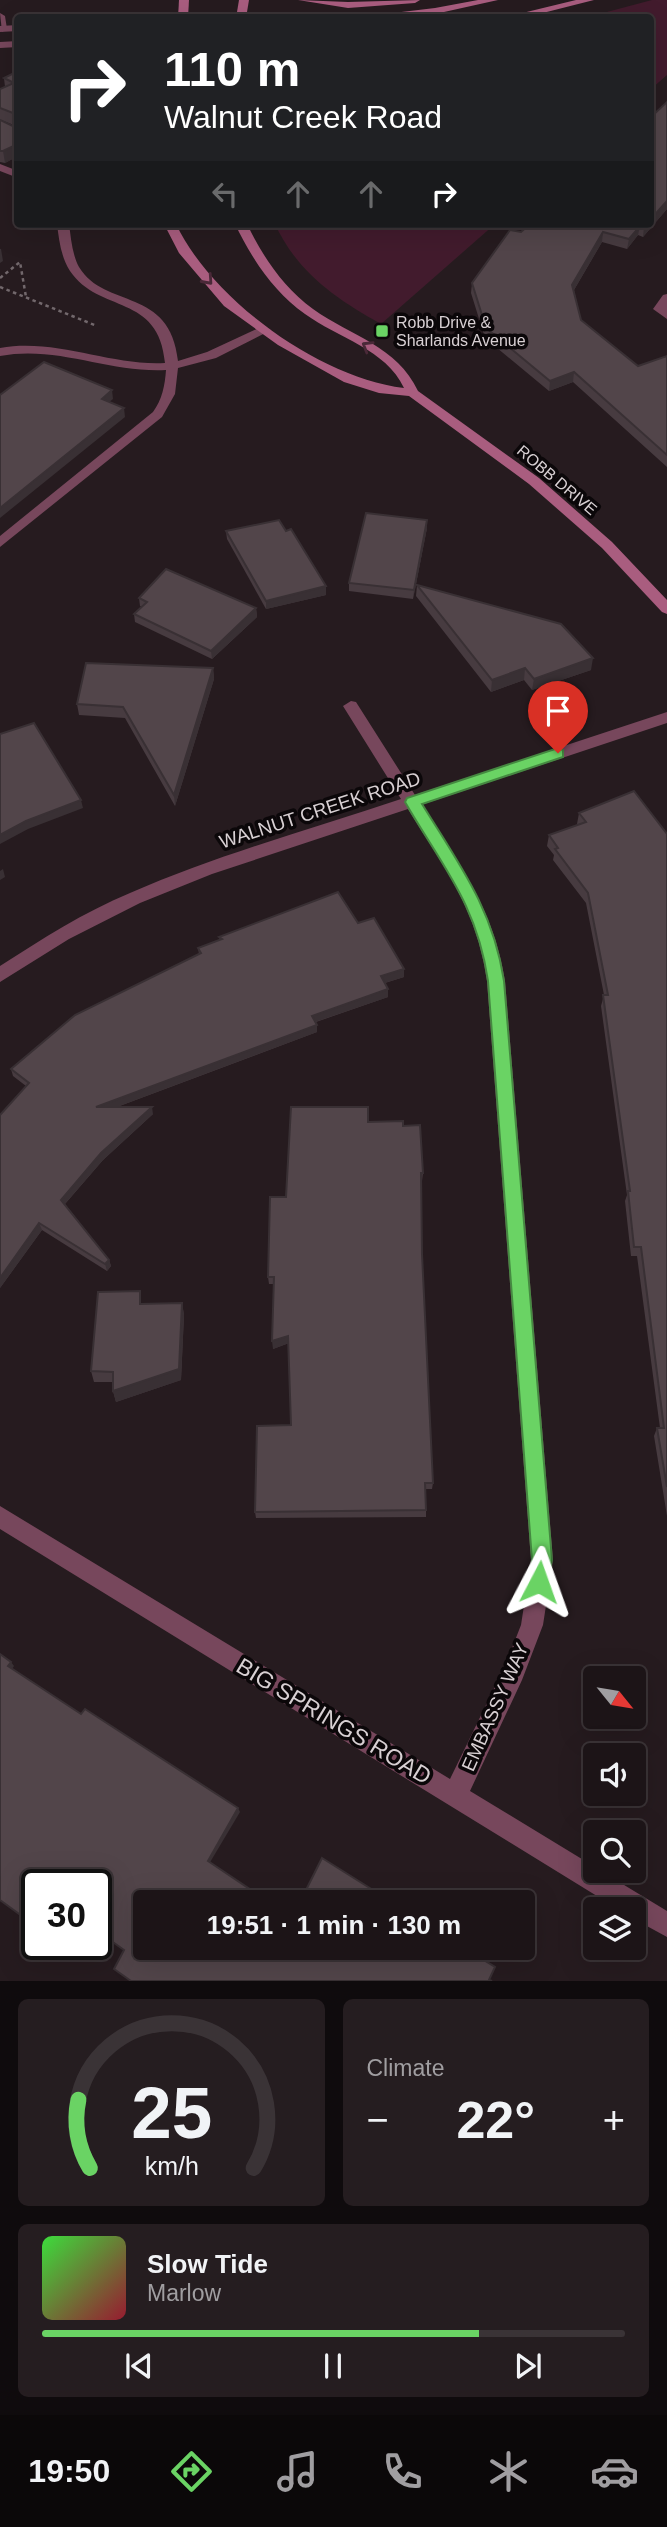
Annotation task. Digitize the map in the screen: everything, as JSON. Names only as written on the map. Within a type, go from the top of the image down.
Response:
[{"type":"main road","points":[[303,0],[358,5],[415,0]]},
{"type":"main road","points":[[401,14],[435,11],[493,0]]},
{"type":"main road","points":[[525,14],[589,0]]},
{"type":"main road","name":"ROBB DRIVE","points":[[172,228],[183,251],[228,303],[265,330],[348,379],[379,389],[413,393],[534,481],[607,545],[667,609]]},
{"type":"main road","name":"ROBB DRIVE","points":[[244,228],[259,260],[272,277],[308,310],[391,360],[407,375],[413,393]]},
{"type":"street","points":[[0,16],[1,29]]},
{"type":"street","points":[[0,543],[163,407],[171,389],[173,365],[156,318],[144,309],[92,285],[77,272],[65,241],[63,228]]},
{"type":"street","points":[[667,298],[659,309],[667,315]]},
{"type":"street","points":[[0,352],[25,349],[129,365],[173,365],[221,351],[265,330]]},
{"type":"street","name":"EMBASSY WAY","points":[[351,706],[473,900],[491,948],[496,981],[542,1560],[532,1625],[514,1672],[456,1796]]},
{"type":"street","name":"WALNUT CREEK ROAD","points":[[0,975],[63,934],[135,898],[206,870],[667,717]]},
{"type":"street","name":"BIG SPRINGS ROAD","points":[[0,1517],[667,1925]]},
{"type":"path","points":[[0,278],[20,262],[26,298]]},
{"type":"shaded area","points":[[652,0],[667,0],[667,75],[654,86],[654,14],[599,14]]},
{"type":"shaded area","points":[[277,228],[490,228],[381,324],[319,283],[284,241]]},
{"type":"building","points":[[14,73],[14,83],[4,78]]},
{"type":"building","points":[[14,83],[14,113],[0,108],[0,89]]},
{"type":"building","points":[[667,102],[667,201],[654,216],[654,114]]},
{"type":"building","points":[[0,120],[14,127],[14,146],[0,151]]},
{"type":"building","points":[[526,228],[638,228],[629,239],[603,232],[572,285],[581,320],[638,366],[667,356],[667,455],[574,372],[550,381],[486,328],[472,283],[510,230],[521,232]]},
{"type":"building","points":[[44,362],[112,390],[102,399],[124,408],[0,508],[0,395]]},
{"type":"building","points":[[366,513],[427,520],[414,590],[349,583]]},
{"type":"building","points":[[279,520],[286,531],[291,529],[326,586],[266,601],[226,531]]},
{"type":"building","points":[[166,569],[256,608],[211,651],[134,614],[147,602],[139,598]]},
{"type":"building","points":[[417,585],[561,624],[593,658],[534,679],[525,668],[492,680]]},
{"type":"building","points":[[86,663],[213,668],[174,795],[123,707],[77,704]]},
{"type":"building","points":[[34,723],[81,800],[26,821],[0,835],[0,734]]},
{"type":"building","points":[[634,791],[667,834],[667,1487],[657,1428],[664,1428],[641,1247],[634,1247],[630,1191],[603,995],[608,995],[588,893],[555,849],[558,848],[549,835],[586,822],[579,813]]},
{"type":"building","points":[[338,892],[358,923],[374,918],[404,969],[381,976],[388,989],[312,1016],[317,1025],[96,1107],[152,1107],[101,1153],[61,1200],[109,1260],[105,1264],[39,1223],[0,1278],[0,1115],[29,1083],[11,1069],[75,1015],[201,953],[198,948],[222,939],[219,937]]},
{"type":"building","points":[[291,1107],[368,1107],[368,1122],[403,1121],[403,1126],[420,1125],[423,1173],[422,1254],[433,1483],[425,1483],[426,1510],[255,1512],[257,1426],[291,1425],[288,1336],[272,1341],[274,1277],[268,1277],[270,1197],[286,1197]]},
{"type":"building","points":[[140,1291],[140,1304],[182,1303],[179,1369],[113,1391],[113,1372],[91,1371],[98,1292]]},
{"type":"building","points":[[0,1654],[11,1662],[8,1666],[81,1714],[85,1709],[238,1808],[208,1861],[251,1890],[133,1890],[133,1960],[484,1960],[495,1967],[489,1980],[492,1981],[131,1981],[114,1969],[124,1950],[112,1941],[112,1869],[21,1869],[21,1915],[0,1900]]},
{"type":"building","points":[[322,1858],[373,1890],[306,1890]]},
{"type":"place","name":"Robb Drive & Sharlands Avenue","points":[[382,331]]},
{"type":"route","points":[[539,1582],[542,1560],[496,981],[491,948],[473,900],[412,802],[558,753]]}]
